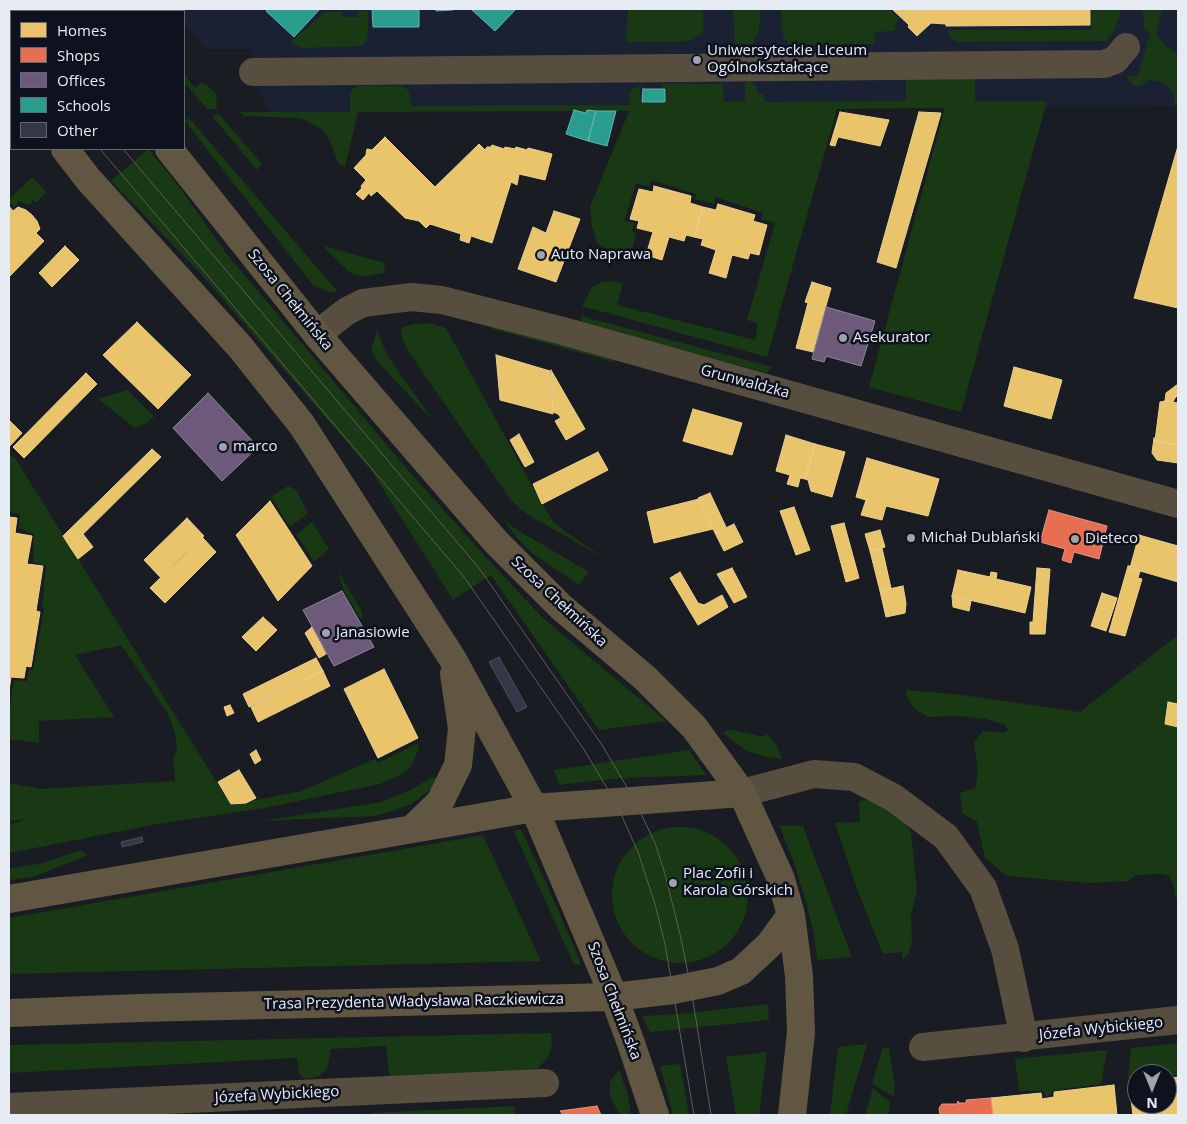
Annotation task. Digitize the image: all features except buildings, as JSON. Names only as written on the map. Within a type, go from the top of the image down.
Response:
[{"type":"main road","name":"Szosa Chełmińska","points":[[66,150],[88,179],[241,348],[302,425],[452,658],[534,808],[614,997],[655,1115]]},
{"type":"main road","name":"Szosa Chełmińska","points":[[170,150],[319,337],[496,542],[561,607],[645,678],[694,727],[742,793],[781,879],[791,915],[799,976],[801,1032],[792,1115]]},
{"type":"main road","points":[[412,828],[440,802],[458,765],[462,728],[452,658]]},
{"type":"main road","points":[[9,899],[534,808],[742,793]]},
{"type":"main road","name":"Trasa Prezydenta Władysława Raczkiewicza","points":[[9,1013],[139,1008],[614,997],[691,988],[718,981],[741,971],[770,945],[791,915]]},
{"type":"street","points":[[253,72],[1104,64],[1115,60],[1126,47]]},
{"type":"street","name":"Grunwaldzka","points":[[319,337],[330,324],[347,311],[363,303],[410,297],[442,300],[563,331],[1178,504]]},
{"type":"street","name":"Józefa Wybickiego","points":[[742,793],[814,774],[854,777],[894,798],[946,837],[983,888],[1005,949],[1024,1038]]},
{"type":"street","name":"Józefa Wybickiego","points":[[923,1047],[1024,1038],[1178,1020]]},
{"type":"street","name":"Józefa Wybickiego","points":[[9,1107],[546,1083]]},
{"type":"shaded area","name":"Uniwersyteckie Liceum Ogólnokształcące","points":[[1178,9],[1178,106],[588,110],[586,113],[575,110],[272,112],[254,87],[252,49],[206,49],[185,26],[185,10],[170,10]]},
{"type":"green space","points":[[9,9],[16,9],[10,10],[10,52]]},
{"type":"green space","points":[[703,9],[704,27],[702,34],[692,40],[680,42],[626,42],[628,10]]},
{"type":"green space","points":[[733,9],[761,9],[759,28],[753,44],[735,44]]},
{"type":"green space","points":[[781,9],[889,9],[899,19],[896,23],[895,31],[875,32],[875,44],[790,45],[784,38],[781,28]]},
{"type":"green space","points":[[1092,9],[1122,9],[1114,32],[1106,41],[956,42],[950,38],[948,30],[1091,30]]},
{"type":"green space","points":[[1143,9],[1162,9],[1157,31],[1158,36],[1165,45],[1178,55],[1178,106],[1175,106],[1174,94],[1170,88],[1162,82],[1149,80],[1138,87],[1131,84],[1127,76],[1138,75],[1150,34],[1144,29]]},
{"type":"green space","points":[[359,11],[368,11],[368,34],[366,42],[361,46],[302,48],[290,43],[325,12],[341,12],[341,17],[358,17]]},
{"type":"green space","points":[[185,75],[195,88],[201,83],[208,86],[216,94],[217,109],[207,109],[185,83]]},
{"type":"green space","points":[[975,77],[975,101],[1047,101],[961,412],[869,387],[945,108],[837,109],[767,357],[582,306],[592,287],[602,282],[614,281],[623,284],[617,305],[755,340],[758,323],[747,320],[775,223],[761,219],[763,213],[715,197],[714,204],[695,199],[696,194],[651,180],[649,187],[636,183],[624,221],[634,223],[632,232],[636,233],[633,247],[612,252],[597,243],[592,227],[590,207],[629,111],[588,110],[586,113],[575,110],[358,112],[345,167],[338,163],[332,145],[323,130],[301,118],[244,116],[240,112],[350,112],[350,92],[357,86],[400,86],[408,90],[411,106],[629,105],[629,95],[632,89],[643,85],[640,88],[641,103],[666,103],[667,88],[663,88],[662,84],[723,84],[724,102],[745,101],[745,82],[751,82],[757,87],[758,93],[764,95],[765,102],[906,101],[906,78]]},
{"type":"green space","points":[[218,113],[262,164],[257,170],[213,117]]},
{"type":"green space","points":[[189,118],[338,292],[329,292],[313,285],[185,121]]},
{"type":"green space","points":[[149,150],[178,185],[226,253],[413,476],[494,566],[543,618],[666,721],[599,730],[491,575],[453,600],[371,470],[202,275],[111,181]]},
{"type":"green space","points":[[32,177],[46,192],[37,202],[32,200],[31,205],[17,201],[18,204],[14,207],[9,202],[9,199]]},
{"type":"green space","points":[[323,246],[385,263],[384,273],[367,276],[355,275],[348,271]]},
{"type":"green space","points":[[581,316],[772,367],[767,373],[581,323]]},
{"type":"green space","points":[[429,323],[446,328],[542,504],[555,524],[605,559],[527,514],[508,496],[403,341],[401,328],[413,324]]},
{"type":"green space","points":[[491,325],[617,358],[614,362],[490,328]]},
{"type":"green space","points":[[377,330],[387,355],[434,422],[376,360],[371,350]]},
{"type":"green space","points":[[128,390],[154,417],[135,428],[98,399]]},
{"type":"green space","points":[[9,455],[15,458],[231,805],[302,791],[374,759],[378,763],[418,743],[419,748],[413,763],[407,771],[380,784],[264,808],[157,824],[9,853],[9,825],[26,819],[9,821],[9,783],[41,789],[175,781],[173,757],[177,751],[175,733],[168,714],[121,645],[75,655],[114,717],[39,721],[39,743],[9,739],[9,715],[14,680],[27,681],[29,670],[33,670],[44,609],[42,608],[46,566],[33,562],[34,534],[19,528],[20,514],[9,512]]},
{"type":"green space","points":[[288,486],[296,490],[308,513],[290,527],[271,497]]},
{"type":"green space","points":[[502,517],[521,532],[589,572],[579,585],[533,554],[517,538]]},
{"type":"green space","points":[[312,522],[329,549],[314,562],[296,534]]},
{"type":"green space","points":[[338,571],[362,612],[362,617],[360,618],[344,591]]},
{"type":"green space","points":[[1178,635],[1178,704],[1168,702],[1165,724],[1178,727],[1178,900],[1175,897],[1169,876],[1162,874],[1136,875],[1128,881],[1089,883],[1007,876],[985,858],[977,822],[962,813],[960,793],[975,788],[978,772],[974,743],[983,731],[1004,733],[1008,730],[1005,725],[986,719],[959,716],[928,717],[914,708],[906,695],[907,690],[962,695],[1080,712]]},
{"type":"green space","points":[[728,730],[763,737],[767,734],[776,744],[782,759],[747,751],[723,733]]},
{"type":"green space","points":[[689,750],[706,775],[619,778],[559,785],[554,770]]},
{"type":"green space","points":[[432,777],[437,778],[437,783],[411,804],[375,816],[263,821],[381,802],[411,790]]},
{"type":"green space","points":[[867,800],[883,807],[907,823],[911,833],[917,890],[911,915],[912,941],[908,955],[903,959],[902,952],[883,954],[859,894],[835,823],[860,822],[859,801]]},
{"type":"green space","points":[[779,825],[803,826],[852,957],[817,960],[814,935],[806,902],[794,863]]},
{"type":"green space","points":[[680,827],[706,833],[728,847],[742,869],[748,895],[742,921],[728,943],[706,957],[680,963],[654,957],[632,943],[618,921],[612,895],[618,869],[632,847],[654,833]]},
{"type":"green space","points":[[521,829],[581,964],[574,965],[514,831]]},
{"type":"green space","points":[[483,835],[541,961],[9,974],[9,918]]},
{"type":"green space","points":[[81,850],[88,855],[33,877],[9,880],[9,869],[43,863]]},
{"type":"green space","points":[[768,1004],[769,1020],[650,1032],[642,1016],[680,1014]]},
{"type":"green space","points":[[551,1033],[552,1044],[548,1057],[536,1071],[392,1079],[389,1074],[386,1046],[331,1049],[327,1069],[319,1076],[306,1079],[299,1074],[297,1058],[9,1073],[9,1045]]},
{"type":"green space","points":[[1178,1043],[1178,1075],[1177,1064],[1129,1064],[1131,1048]]},
{"type":"green space","points":[[867,1044],[846,1115],[830,1115],[838,1047]]},
{"type":"green space","points":[[883,1047],[889,1048],[895,1087],[894,1097],[872,1084]]},
{"type":"green space","points":[[1107,1050],[1101,1084],[1051,1091],[1051,1095],[1045,1097],[1044,1091],[1019,1091],[1015,1059]]},
{"type":"green space","points":[[767,1052],[759,1115],[736,1115],[726,1057]]},
{"type":"green space","points":[[680,1064],[689,1115],[673,1115],[660,1066]]},
{"type":"green space","points":[[619,1070],[628,1095],[631,1115],[620,1115],[610,1096],[610,1081]]},
{"type":"green space","points":[[873,1088],[890,1102],[889,1115],[865,1115]]},
{"type":"green space","points":[[515,1106],[514,1115],[371,1115],[371,1113]]},
{"type":"tram line","points":[[101,150],[464,577],[583,748],[616,803],[638,852],[655,904],[665,944],[694,1115]]},
{"type":"tram line","points":[[124,150],[479,568],[602,745],[635,801],[655,843],[665,874],[691,988],[711,1115]]},
{"type":"place","name":"Uniwersyteckie Liceum Ogólnokształcące","points":[[697,60]]},
{"type":"place","name":"Auto Naprawa","points":[[541,255]]},
{"type":"place","name":"Asekurator","points":[[843,338]]},
{"type":"place","name":"marco","points":[[223,447]]},
{"type":"place","name":"Michał Dublański","points":[[911,538]]},
{"type":"place","name":"Dieteco","points":[[1075,539]]},
{"type":"place","name":"Janasiowie","points":[[326,633]]},
{"type":"place","name":"Plac Zofii i Karola Górskich","points":[[673,883]]}]
